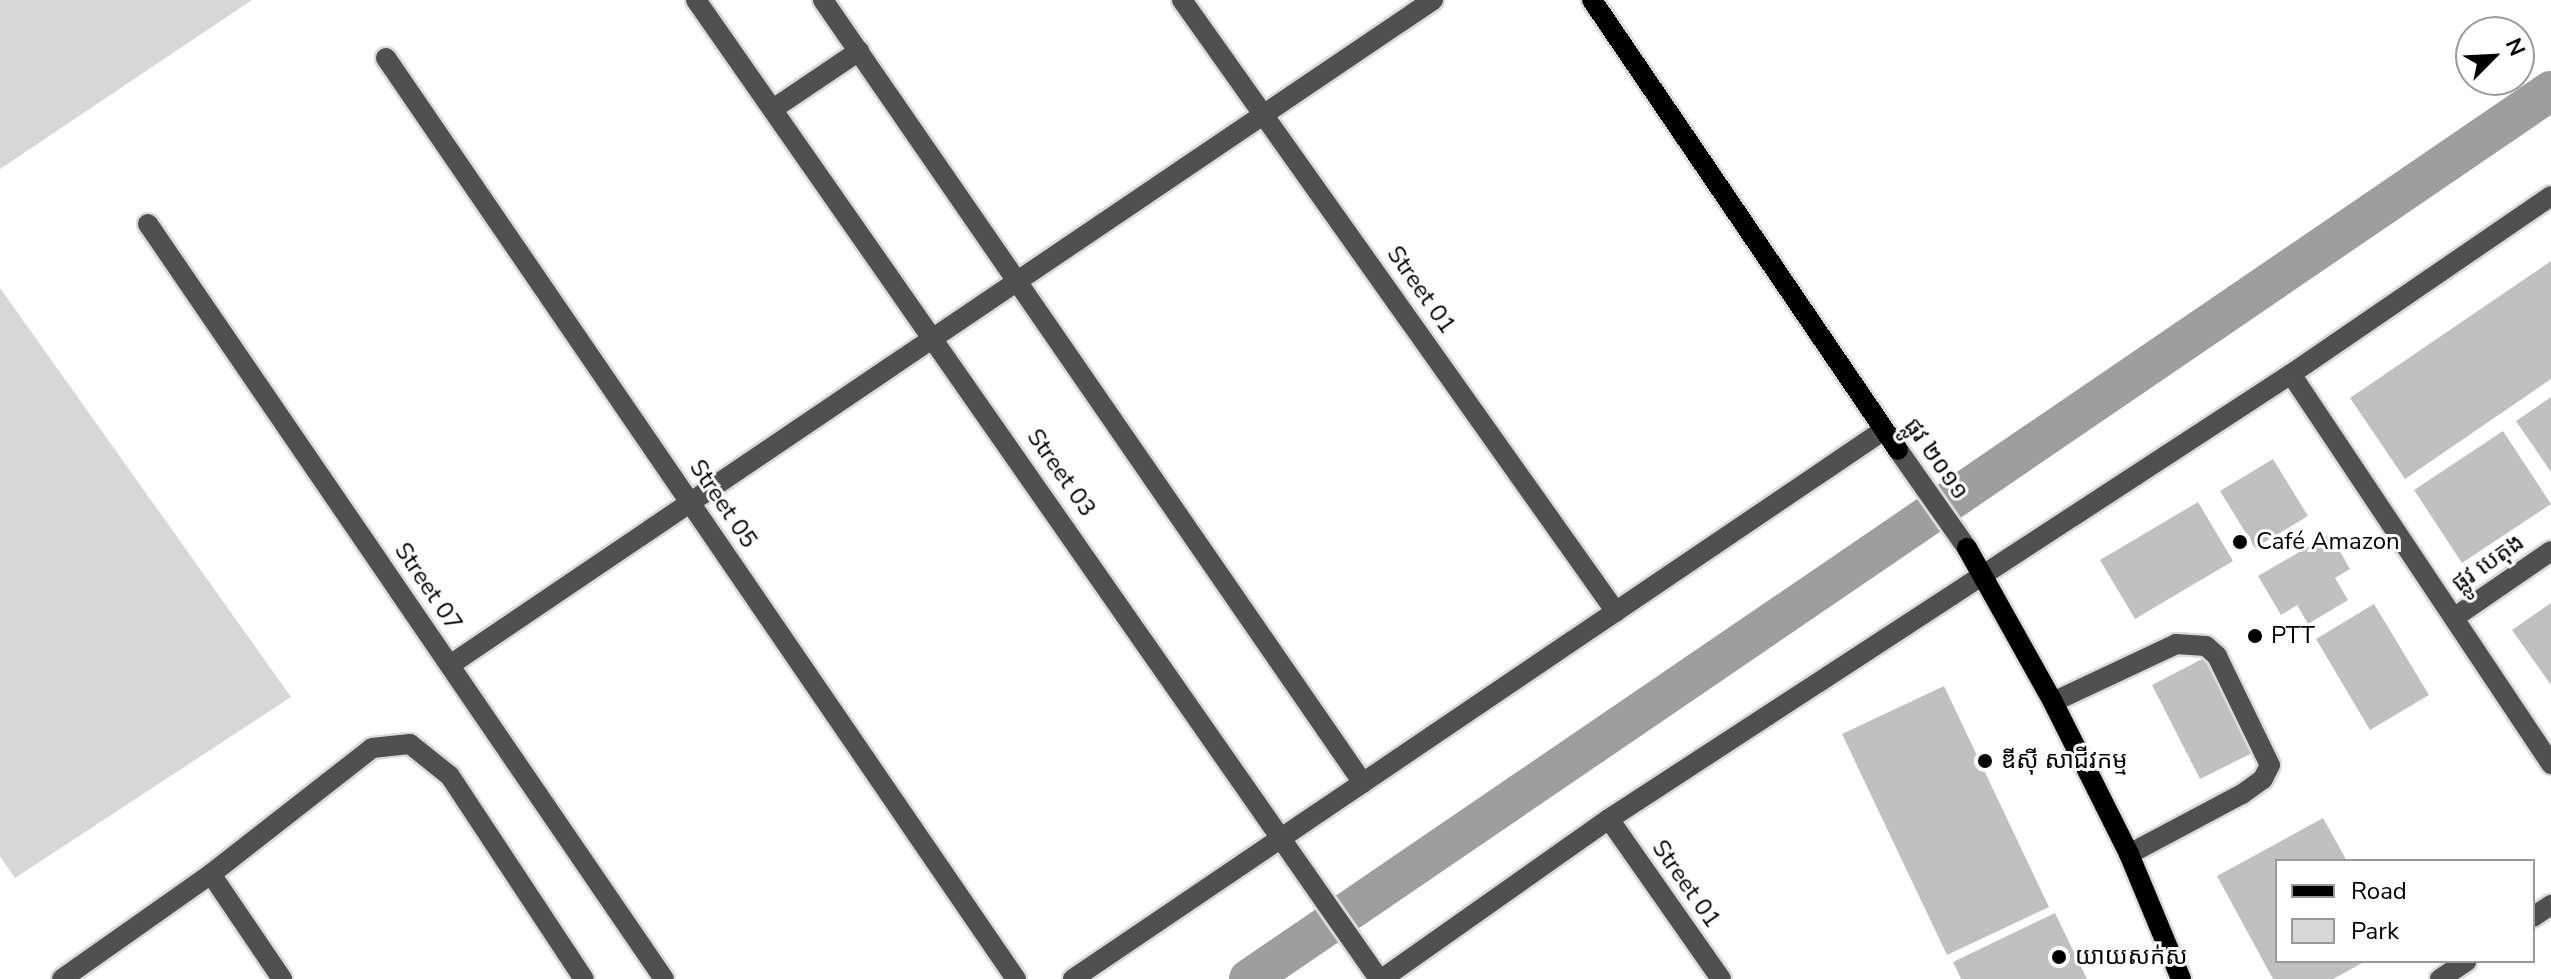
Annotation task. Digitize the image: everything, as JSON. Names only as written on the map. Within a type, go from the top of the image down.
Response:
[{"type":"main road","name":"ផ្លូវ ២០១១","points":[[1592,0],[1898,450]]},
{"type":"main road","name":"ផ្លូវ ២០១១","points":[[1967,548],[2053,702],[2129,854],[2181,979]]},
{"type":"street","name":"Street 03","points":[[696,0],[1378,976]]},
{"type":"street","points":[[823,0],[1019,279],[1363,783]]},
{"type":"street","name":"Street 01","points":[[1182,0],[1616,612]]},
{"type":"street","points":[[450,665],[1433,0]]},
{"type":"street","points":[[773,109],[859,51]]},
{"type":"street","name":"Street 05","points":[[386,58],[1016,979]]},
{"type":"street","points":[[1378,976],[1981,573],[2291,374],[2551,196]]},
{"type":"street","name":"Street 07","points":[[148,224],[664,979]]},
{"type":"street","points":[[2291,374],[2551,764]]},
{"type":"street","points":[[1073,979],[1286,844],[1363,783],[1884,430]]},
{"type":"street","name":"ផ្លូវ ២០១១","points":[[1898,450],[1967,548]]},
{"type":"street","name":"ផ្លូវ បេតុង","points":[[2455,617],[2551,551]]},
{"type":"street","points":[[2053,702],[2176,644],[2206,646],[2217,656],[2270,765],[2263,779],[2242,794],[2129,854]]},
{"type":"street","points":[[62,979],[211,874],[372,748],[410,744],[450,776],[584,979]]},
{"type":"street","name":"Street 01","points":[[1609,819],[1721,979]]},
{"type":"street","points":[[211,874],[282,979]]},
{"type":"street","points":[[2440,979],[2464,963]]},
{"type":"green space","points":[[0,0],[252,0],[0,169]]},
{"type":"green space","points":[[0,288],[291,697],[15,878],[0,856]]},
{"type":"building","points":[[2551,261],[2551,379],[2405,479],[2350,398]]},
{"type":"building","points":[[2551,397],[2551,472],[2516,421]]},
{"type":"building","points":[[2503,431],[2551,504],[2462,563],[2414,490]]},
{"type":"building","points":[[2273,459],[2308,516],[2255,548],[2220,491]]},
{"type":"building","points":[[2198,502],[2233,561],[2135,619],[2100,560]]},
{"type":"building","points":[[2330,534],[2350,569],[2335,578],[2348,600],[2308,624],[2297,605],[2281,615],[2258,576]]},
{"type":"building","points":[[2551,603],[2551,685],[2512,630]]},
{"type":"building","points":[[2374,604],[2429,695],[2370,730],[2316,639]]},
{"type":"building","points":[[2204,658],[2252,753],[2200,779],[2152,685]]},
{"type":"building","points":[[1944,686],[2049,907],[1947,955],[1842,734]]},
{"type":"building","points":[[2323,818],[2346,859],[2275,859],[2275,963],[2362,963],[2333,979],[2273,979],[2217,876]]},
{"type":"building","points":[[2055,913],[2087,979],[1961,979],[1953,962]]},
{"type":"waterway","points":[[1249,979],[2551,91]]},
{"type":"place","name":"Café Amazon","points":[[2240,542]]},
{"type":"place","name":"PTT","points":[[2255,636]]},
{"type":"place","name":"ឌីស៊ី សាជីវកម្ម","points":[[1985,761]]},
{"type":"place","name":"យាយសក់ស","points":[[2059,957]]}]
